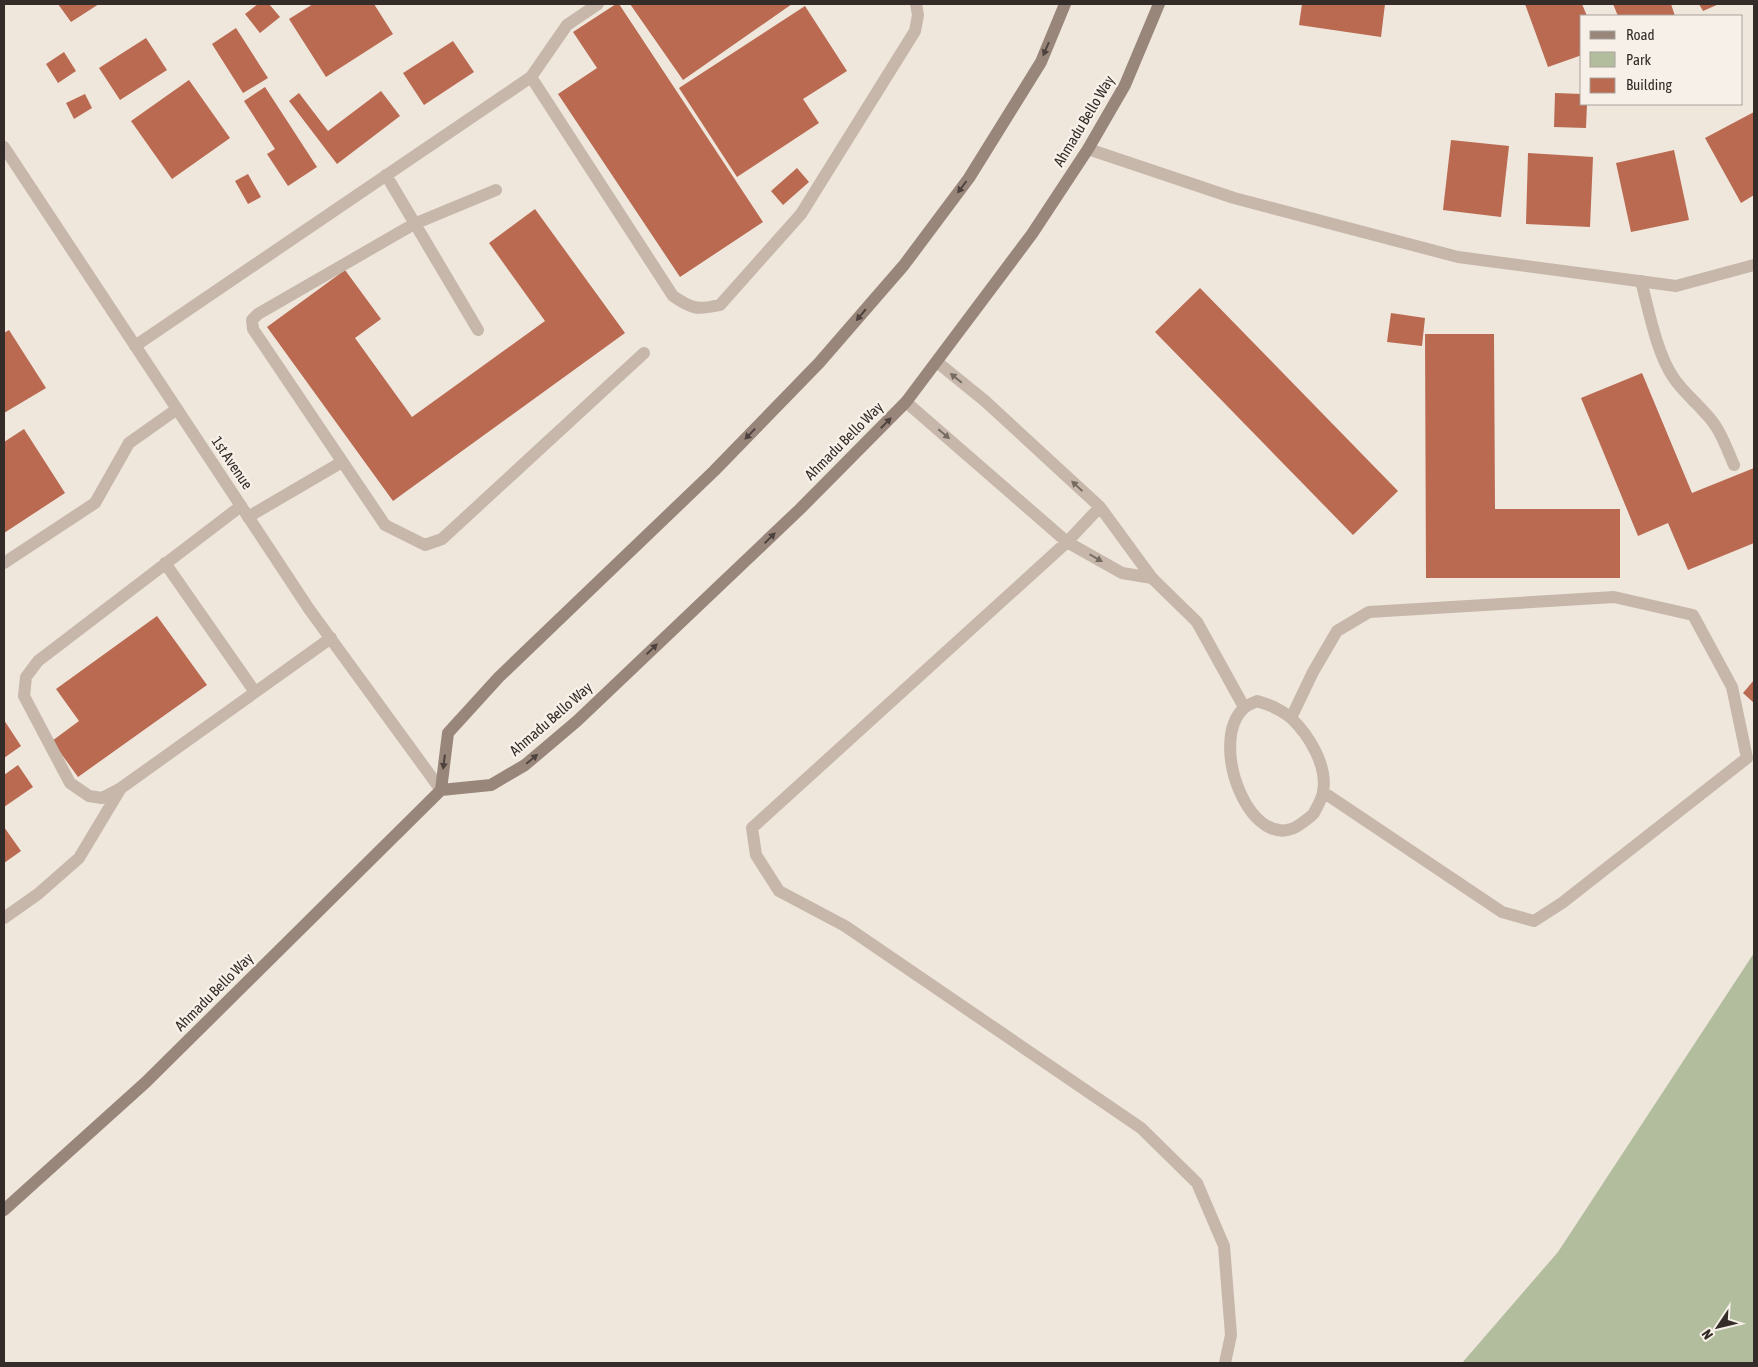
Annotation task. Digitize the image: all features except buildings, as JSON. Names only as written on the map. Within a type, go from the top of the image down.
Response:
[{"type":"main road","points":[[441,790],[448,733],[498,677],[714,471],[820,364],[904,265],[969,178],[1041,62],[1065,4]]},
{"type":"main road","name":"Ahmadu Bello Way","points":[[4,1210],[146,1082],[441,790],[491,785],[525,765],[577,721],[793,516],[906,402],[1032,234],[1088,149],[1125,84],[1159,4]]},
{"type":"street","points":[[135,346],[531,76],[567,25],[598,4]]},
{"type":"street","points":[[531,76],[673,296],[690,308],[703,309],[720,305],[801,214],[915,31],[918,15],[916,4]]},
{"type":"street","name":"1st Avenue","points":[[4,147],[9,167],[135,346],[309,610],[441,790]]},
{"type":"street","points":[[1088,149],[1234,198],[1458,257],[1676,286],[1754,265]]},
{"type":"street","points":[[386,175],[478,330]]},
{"type":"street","points":[[496,190],[414,224],[258,314],[252,320],[253,329],[385,525],[425,546],[436,543],[644,353]]},
{"type":"street","points":[[1641,281],[1656,337],[1671,375],[1686,395],[1707,415],[1723,438],[1734,465]]},
{"type":"street","points":[[937,362],[985,401],[1100,507],[1152,578],[1197,622],[1244,707]]},
{"type":"street","points":[[906,402],[1067,542],[1122,573],[1152,578]]},
{"type":"street","points":[[4,563],[94,503],[129,443],[177,409]]},
{"type":"street","points":[[248,517],[342,462]]},
{"type":"street","points":[[241,506],[38,661],[26,677],[24,696],[70,783],[89,796],[102,798],[121,788],[331,638]]},
{"type":"street","points":[[1100,507],[1067,542],[752,828],[756,855],[779,891],[844,926],[1141,1128],[1197,1183],[1224,1246],[1231,1335],[1225,1363]]},
{"type":"street","points":[[165,563],[254,692]]},
{"type":"street","points":[[1291,718],[1313,672],[1337,631],[1369,612],[1614,597],[1693,615],[1732,687],[1747,758],[1562,903],[1534,921],[1502,912],[1323,792]]},
{"type":"street","points":[[1257,701],[1274,706],[1291,718],[1306,736],[1321,763],[1323,792],[1312,815],[1295,829],[1280,830],[1263,824],[1249,809],[1234,780],[1230,734],[1236,717],[1244,707],[1257,701]]},
{"type":"street","points":[[4,918],[38,894],[79,858],[121,788]]},
{"type":"green space","points":[[1754,953],[1754,1363],[1462,1363],[1558,1252]]}]
